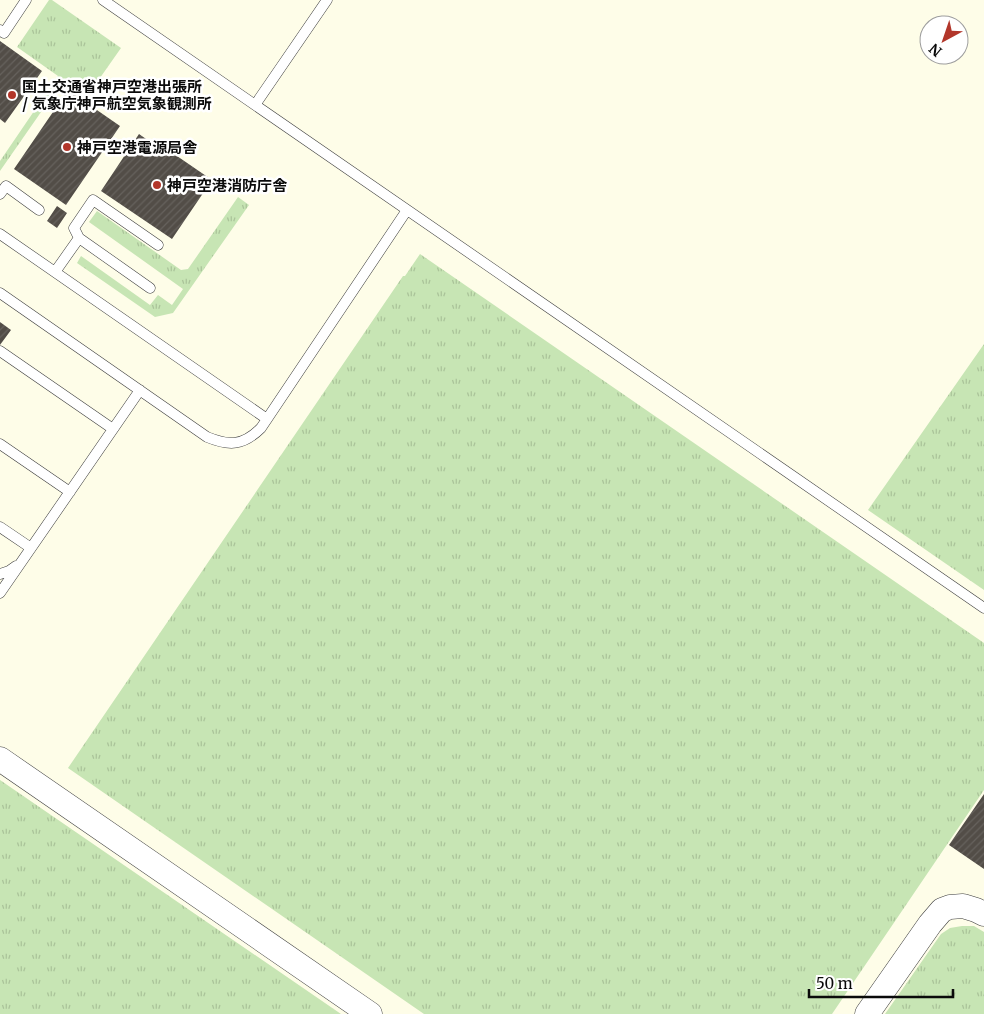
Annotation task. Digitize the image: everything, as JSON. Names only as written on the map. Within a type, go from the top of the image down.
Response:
[{"type":"street","points":[[0,759],[370,1014]]},
{"type":"street","points":[[868,1014],[930,924],[942,910],[963,906],[984,914]]},
{"type":"lane","points":[[0,30],[4,33],[26,0]]},
{"type":"lane","points":[[103,0],[984,608]]},
{"type":"lane","points":[[255,105],[328,0]]},
{"type":"lane","points":[[0,194],[6,186],[39,210]]},
{"type":"lane","points":[[150,288],[79,238],[74,228],[93,200],[158,245]]},
{"type":"lane","points":[[0,293],[207,437],[219,442],[237,442],[253,436],[261,428],[407,210]]},
{"type":"lane","points":[[0,234],[267,419]]},
{"type":"lane","points":[[55,272],[79,238]]},
{"type":"lane","points":[[0,351],[113,429]]},
{"type":"lane","points":[[0,593],[140,390]]},
{"type":"lane","points":[[0,444],[70,492]]},
{"type":"lane","points":[[0,527],[31,548]]},
{"type":"lane","points":[[0,574],[9,571],[19,564]]},
{"type":"green space","points":[[49,0],[52,0],[121,48],[88,95],[64,79],[0,171],[0,161],[58,76],[17,47]]},
{"type":"green space","points":[[238,197],[249,205],[173,313],[155,317],[77,263],[81,256],[150,305],[158,295],[172,305],[183,289],[89,222],[97,211],[181,270],[188,269]]},
{"type":"green space","points":[[420,254],[984,643],[984,790],[832,1014],[424,1014],[68,768],[403,276],[405,276]]},
{"type":"green space","points":[[984,344],[984,590],[868,510]]},
{"type":"green space","points":[[0,780],[341,1014],[0,1014]]},
{"type":"green space","points":[[974,926],[984,932],[984,1014],[885,1014],[941,934],[950,928]]},
{"type":"building","name":"国土交通省神戸空港出張所 / 気象庁神戸航空気象観測所","points":[[0,41],[42,71],[5,123],[0,119]]},
{"type":"building","name":"神戸空港電源局舎","points":[[68,90],[120,126],[66,205],[14,169]]},
{"type":"building","name":"神戸空港消防庁舎","points":[[139,134],[156,146],[158,143],[212,180],[172,239],[101,191]]},
{"type":"building","points":[[57,206],[67,213],[57,228],[47,221]]},
{"type":"building","points":[[0,322],[11,330],[0,345]]},
{"type":"building","points":[[984,794],[984,869],[949,845]]},
{"type":"place","name":"国土交通省神戸空港出張所 / 気象庁神戸航空気象観測所","points":[[12,95]]},
{"type":"place","name":"神戸空港電源局舎","points":[[67,147]]},
{"type":"place","name":"神戸空港消防庁舎","points":[[157,185]]}]
